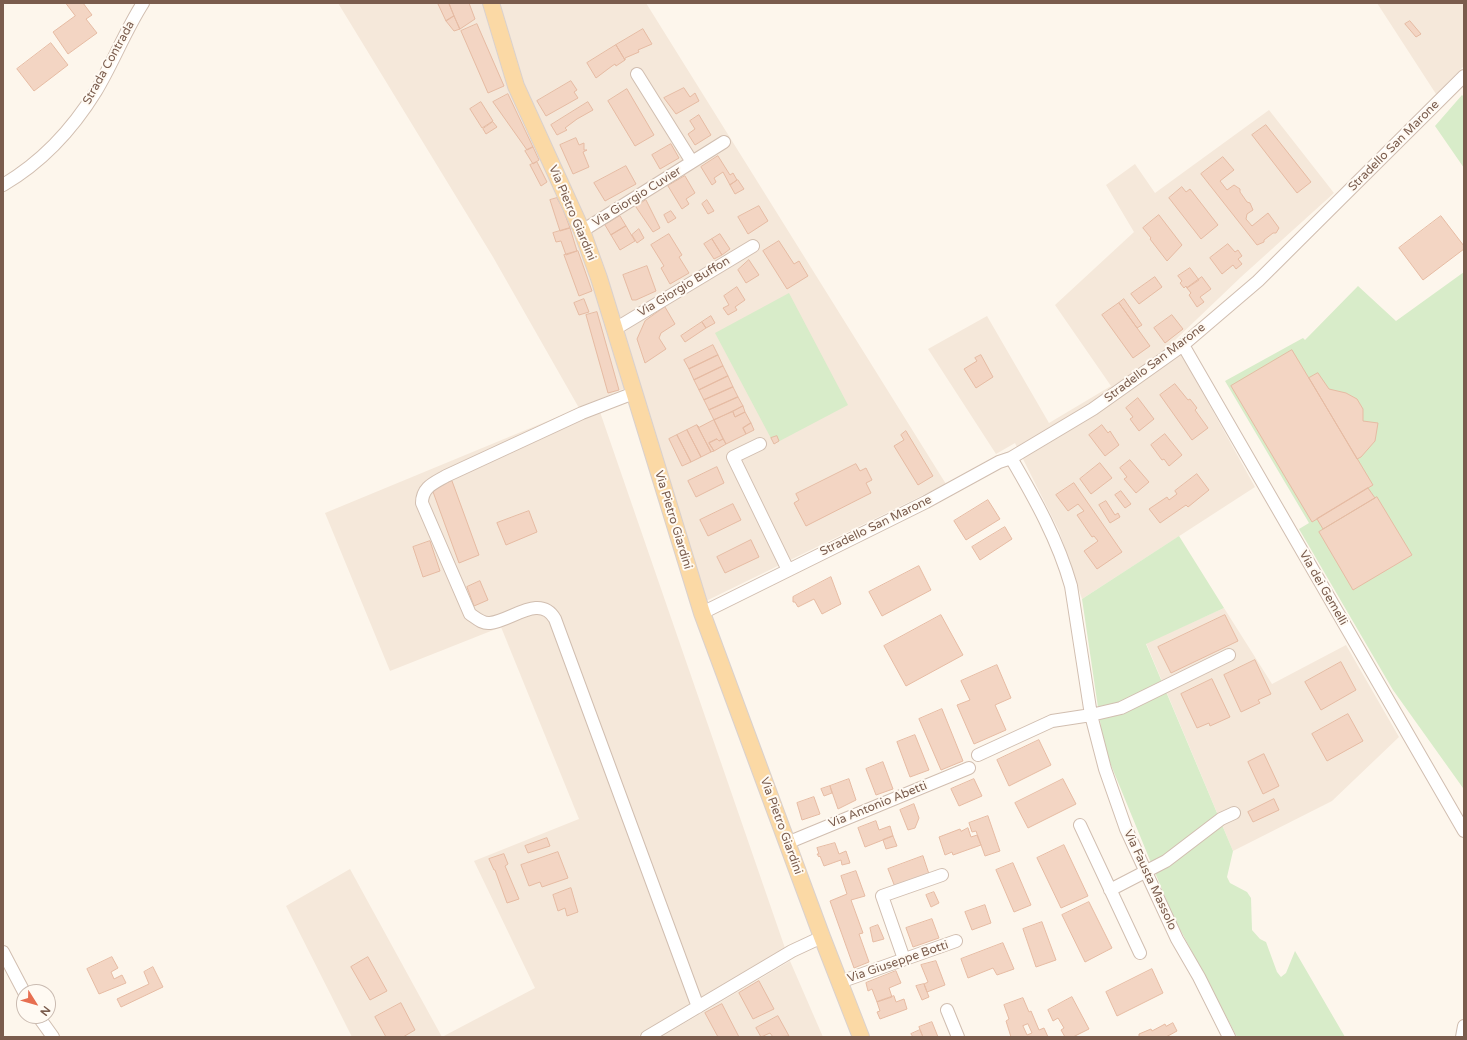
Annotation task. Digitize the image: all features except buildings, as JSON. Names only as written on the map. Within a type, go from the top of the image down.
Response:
[{"type":"main road","name":"Via Pietro Giardini","points":[[491,3],[516,86],[582,231],[615,329],[702,613],[822,937],[861,1037]]},
{"type":"street","name":"Strada Contrada","points":[[3,185],[24,172],[53,147],[81,114],[96,90],[126,31],[143,3]]},
{"type":"street","name":"Via Giorgio Cuvier","points":[[638,74],[692,162]]},
{"type":"street","name":"Stradello San Marone","points":[[702,613],[926,502],[999,462],[1011,458],[1093,409],[1183,345],[1258,282],[1464,76]]},
{"type":"street","name":"Via Giorgio Cuvier","points":[[582,231],[724,142]]},
{"type":"street","name":"Via Giorgio Buffon","points":[[615,329],[753,246]]},
{"type":"street","name":"Via dei Gemelli","points":[[1183,345],[1464,831]]},
{"type":"street","points":[[634,393],[582,413],[446,476],[425,490],[422,496],[422,503],[470,614],[480,621],[489,624],[535,608],[546,609],[555,619],[698,1007]]},
{"type":"street","points":[[760,444],[733,457],[788,570]]},
{"type":"street","name":"Via Fausta Massolo","points":[[1011,458],[1037,502],[1066,568],[1071,586],[1092,715],[1105,769],[1126,829],[1177,939],[1199,977],[1229,1037]]},
{"type":"street","points":[[978,755],[1042,725],[1058,720],[1092,715],[1121,708],[1229,655]]},
{"type":"street","name":"Via Antonio Abetti","points":[[787,843],[969,768]]},
{"type":"street","points":[[1110,890],[1146,873],[1166,861],[1221,819],[1234,813]]},
{"type":"street","points":[[1080,825],[1140,953]]},
{"type":"street","points":[[904,960],[882,896],[942,875]]},
{"type":"street","points":[[647,1037],[792,951],[822,937]]},
{"type":"street","name":"Via Giuseppe Botti","points":[[840,982],[956,942]]},
{"type":"street","points":[[3,952],[20,984]]},
{"type":"street","points":[[947,1010],[958,1037]]},
{"type":"street","points":[[44,1024],[53,1037]]},
{"type":"street","points":[[1462,1037],[1464,1026]]},
{"type":"shaded area","points":[[338,3],[646,3],[946,484],[706,601],[637,383],[579,408],[493,257]]},
{"type":"shaded area","points":[[1377,3],[1464,3],[1464,66],[1436,94]]},
{"type":"shaded area","points":[[1269,110],[1334,193],[1241,277],[1174,341],[1255,487],[1082,599],[1059,531],[1015,443],[996,454],[928,349],[987,316],[1049,423],[1111,386],[1055,305],[1134,232],[1106,185],[1135,164],[1155,193]]},
{"type":"shaded area","points":[[579,408],[600,412],[786,951],[637,1037],[442,1037],[535,988],[474,861],[579,819],[501,627],[390,671],[325,513]]},
{"type":"shaded area","points":[[1224,608],[1272,684],[1346,645],[1399,737],[1332,801],[1233,851],[1146,643]]},
{"type":"shaded area","points":[[350,869],[442,1037],[352,1037],[286,906]]},
{"type":"shaded area","points":[[790,961],[823,1037],[661,1037]]},
{"type":"green space","points":[[1462,95],[1464,97],[1464,168],[1435,126]]},
{"type":"green space","points":[[1464,272],[1463,788],[1393,690],[1299,529],[1309,523],[1225,381],[1303,338],[1305,340],[1358,286],[1396,321]]},
{"type":"green space","points":[[789,293],[848,405],[774,444],[715,333]]},
{"type":"green space","points":[[1179,536],[1224,608],[1146,644],[1233,851],[1227,877],[1230,883],[1247,892],[1251,898],[1252,930],[1260,939],[1266,942],[1277,972],[1281,977],[1286,973],[1295,951],[1345,1037],[1237,1037],[1172,914],[1104,748],[1082,599]]}]
